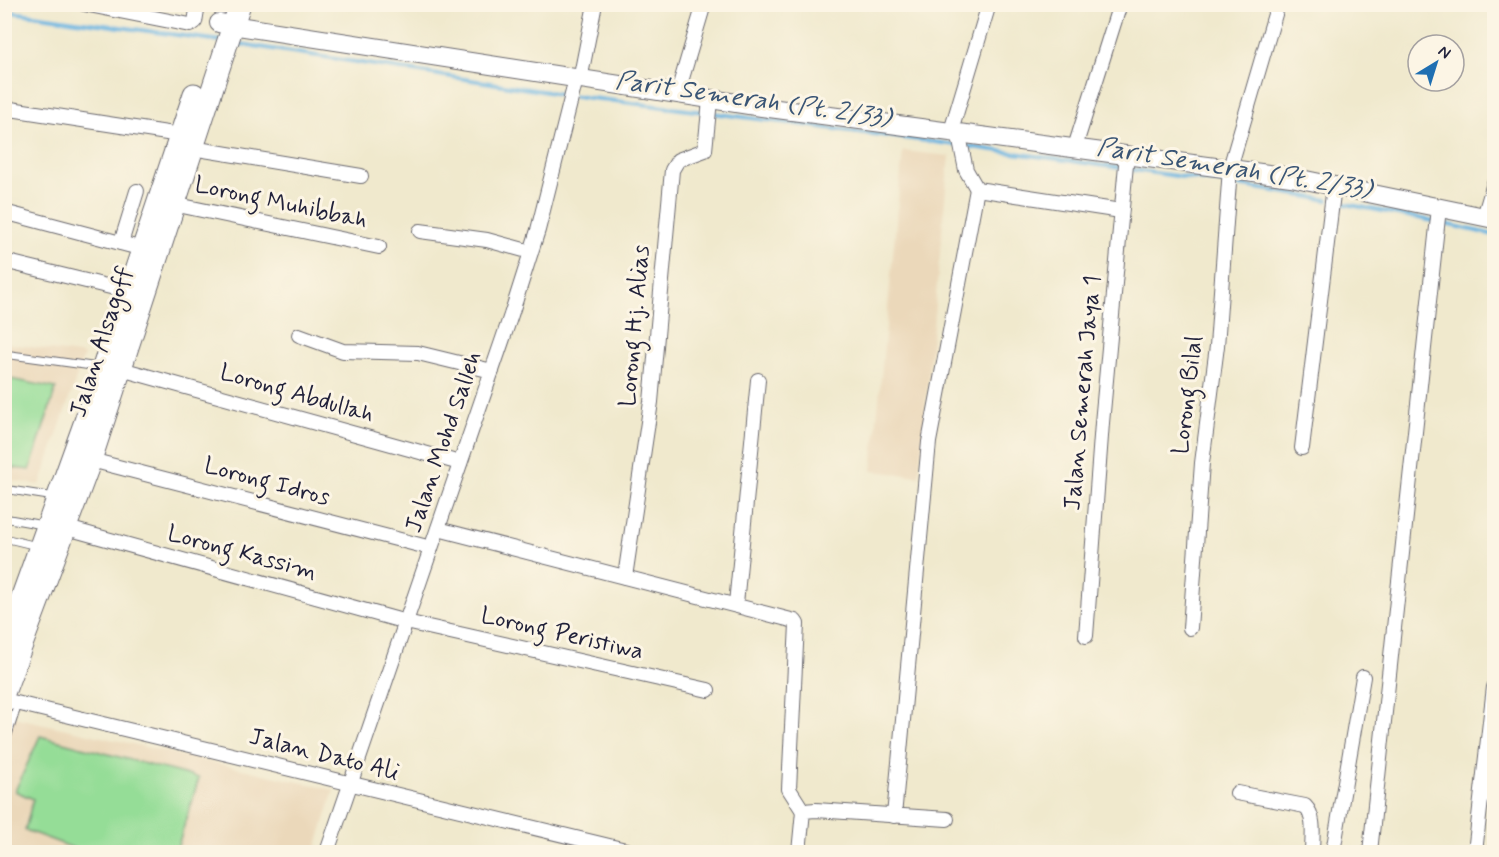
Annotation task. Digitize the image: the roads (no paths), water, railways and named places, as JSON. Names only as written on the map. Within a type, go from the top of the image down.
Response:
[{"type":"highway","name":"Jalan Alsagoff","points":[[9,699],[57,527],[91,460],[127,291],[186,141],[225,23],[240,4]]},
{"type":"highway","name":"Jalan Alsagoff","points":[[5,645],[40,547],[57,527],[57,497],[111,368],[173,204],[186,141]]},
{"type":"main road","points":[[225,23],[576,84],[677,95],[710,105],[955,131],[1231,170],[1333,197],[1438,217],[1489,218]]},
{"type":"street","points":[[84,4],[190,25],[195,22],[198,4]]},
{"type":"street","name":"Jalan Mohd Salleh","points":[[327,852],[531,252],[595,4]]},
{"type":"street","points":[[677,95],[704,4]]},
{"type":"street","points":[[894,816],[929,442],[977,189],[966,170],[955,131],[989,4]]},
{"type":"street","points":[[1076,147],[1120,4]]},
{"type":"street","name":"Lorong Bilal","points":[[1190,628],[1202,463],[1217,346],[1231,170],[1278,4]]},
{"type":"street","name":"Lorong Hj. Alias","points":[[626,577],[651,402],[672,170],[678,160],[705,150],[710,105]]},
{"type":"street","points":[[4,108],[361,176]]},
{"type":"street","name":"Jalan Semerah Jaya 1","points":[[1086,636],[1127,157]]},
{"type":"street","points":[[1489,218],[1494,183]]},
{"type":"street","points":[[977,189],[1121,211]]},
{"type":"street","points":[[121,243],[137,191]]},
{"type":"street","points":[[1302,448],[1333,197]]},
{"type":"street","name":"Lorong Muhibbah","points":[[173,204],[379,247]]},
{"type":"street","points":[[4,212],[142,249]]},
{"type":"street","points":[[1370,852],[1438,217]]},
{"type":"street","points":[[420,231],[487,240],[531,252]]},
{"type":"street","points":[[4,261],[127,291]]},
{"type":"street","points":[[299,335],[343,351],[418,353],[492,371]]},
{"type":"street","name":"Lorong Abdullah","points":[[111,368],[460,463]]},
{"type":"street","points":[[736,604],[758,380]]},
{"type":"street","name":"Lorong Idros","points":[[91,460],[431,548]]},
{"type":"street","name":"Lorong Kassim","points":[[57,527],[406,622]]},
{"type":"street","points":[[438,529],[736,604],[797,622],[789,789],[803,811],[798,852]]},
{"type":"street","name":"Lorong Peristiwa","points":[[406,622],[708,690]]},
{"type":"street","points":[[1333,852],[1363,677]]},
{"type":"street","points":[[1475,852],[1494,687]]},
{"type":"street","name":"Jalan Dato Ali","points":[[9,699],[351,785],[634,852]]},
{"type":"street","points":[[1237,794],[1305,806],[1310,811],[1312,852]]},
{"type":"street","points":[[803,811],[947,819]]},
{"type":"lane","points":[[4,354],[111,368]]},
{"type":"lane","points":[[4,489],[57,497]]},
{"type":"lane","points":[[4,518],[57,527]]},
{"type":"lane","points":[[4,538],[40,547]]},
{"type":"lane","points":[[4,747],[9,699]]},
{"type":"waterway","name":"Parit Semerah (Pt. 2/33)","points":[[4,11],[221,41]]},
{"type":"waterway","name":"Parit Semerah (Pt. 2/33)","points":[[234,43],[567,95]]},
{"type":"waterway","name":"Parit Semerah (Pt. 2/33)","points":[[575,96],[704,112]]},
{"type":"waterway","name":"Parit Semerah (Pt. 2/33)","points":[[712,113],[957,145]]},
{"type":"waterway","name":"Parit Semerah (Pt. 2/33)","points":[[965,146],[1225,183]]},
{"type":"waterway","name":"Parit Semerah (Pt. 2/33)","points":[[1232,184],[1328,200]]},
{"type":"waterway","name":"Parit Semerah (Pt. 2/33)","points":[[1335,202],[1434,221]]},
{"type":"waterway","name":"Parit Semerah (Pt. 2/33)","points":[[1441,223],[1494,235]]}]
